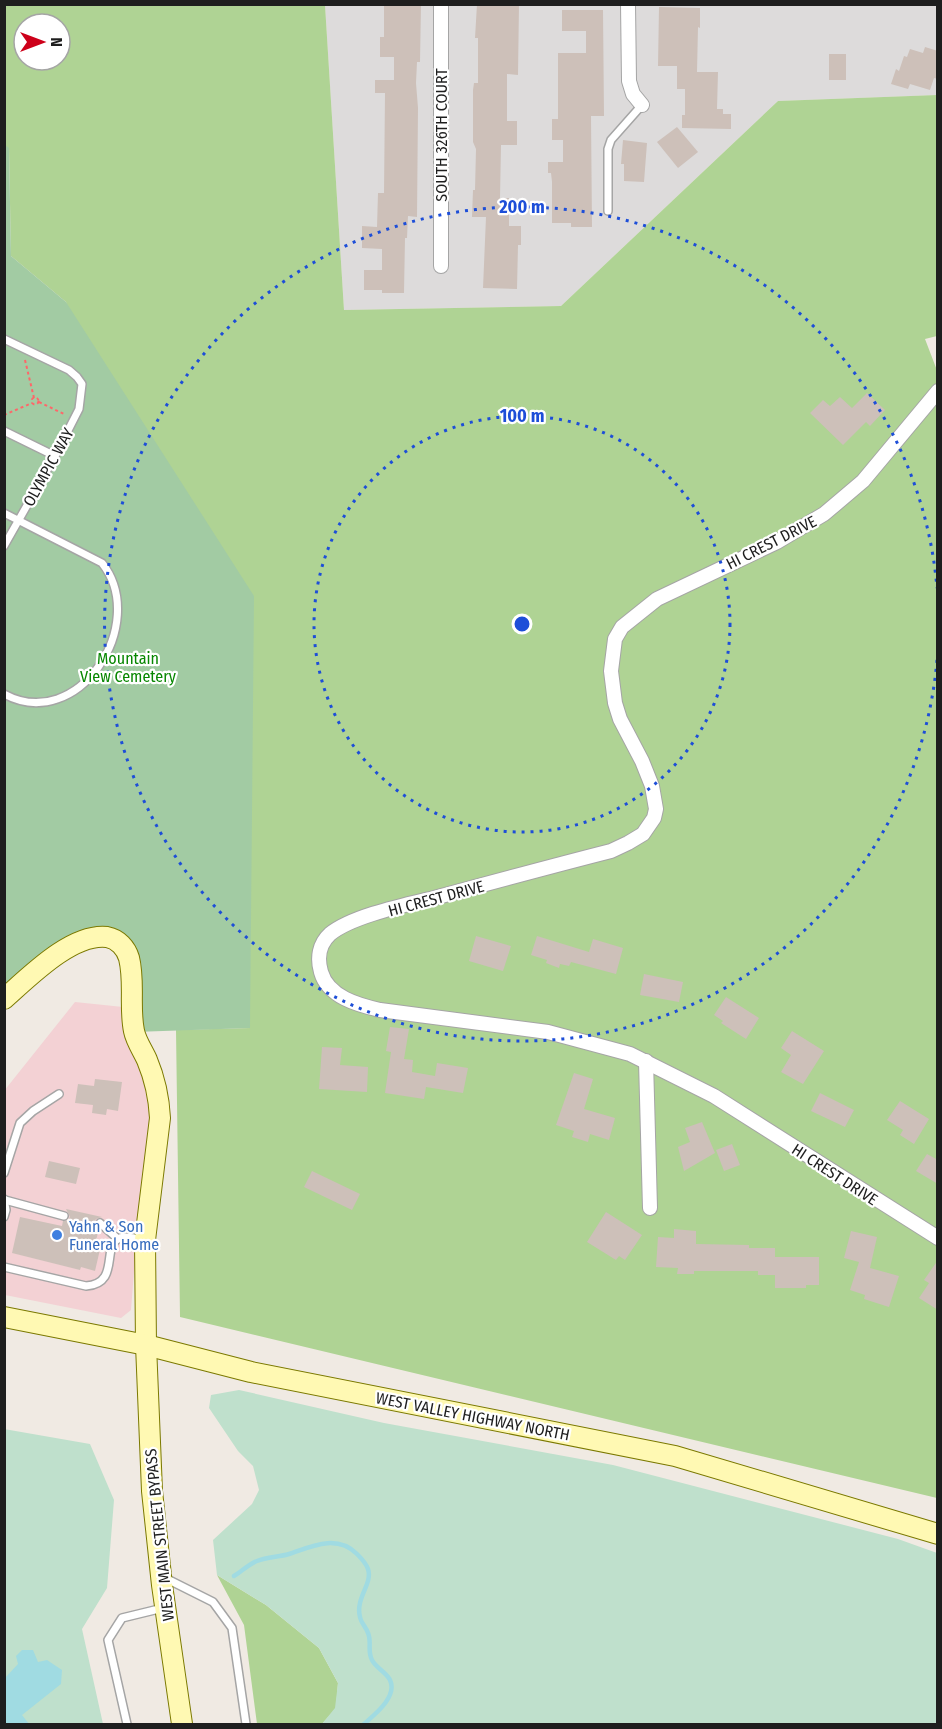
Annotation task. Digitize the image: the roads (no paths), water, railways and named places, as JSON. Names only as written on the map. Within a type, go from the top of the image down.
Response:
[{"type":"main road","name":"WEST MAIN STREET BYPASS","points":[[4,999],[65,948],[83,939],[111,938],[120,942],[129,955],[133,981],[134,1032],[156,1086],[160,1110],[145,1240],[146,1345],[152,1491],[165,1608],[182,1725]]},
{"type":"main road","name":"WEST VALLEY HIGHWAY NORTH","points":[[4,1317],[146,1345],[251,1372],[675,1456],[938,1534]]},
{"type":"street","name":"SOUTH 326TH COURT","points":[[441,4],[441,266]]},
{"type":"street","points":[[628,4],[629,81],[633,94],[642,105]]},
{"type":"street","name":"HI CREST DRIVE","points":[[938,391],[863,481],[824,514],[777,542],[657,598],[622,627],[615,639],[611,671],[615,703],[620,719],[646,769],[656,802],[654,818],[643,834],[611,851],[350,922],[326,938],[319,957],[321,971],[327,983],[342,997],[357,1005],[548,1032],[609,1047],[646,1061],[714,1096],[938,1238]]},
{"type":"street","points":[[646,1061],[650,1208]]},
{"type":"lane","points":[[608,211],[608,149],[611,140],[642,105]]},
{"type":"lane","name":"OLYMPIC WAY","points":[[4,339],[69,370],[82,384],[81,400],[74,419],[4,546]]},
{"type":"lane","points":[[4,431],[55,456]]},
{"type":"lane","points":[[4,513],[102,563],[111,575],[116,599],[115,637],[110,651],[96,671],[78,687],[64,696],[39,703],[27,704],[4,694]]},
{"type":"lane","points":[[4,1173],[20,1123],[33,1111],[59,1094]]},
{"type":"lane","points":[[4,1217],[5,1200],[64,1215]]},
{"type":"lane","points":[[100,1223],[118,1239]]},
{"type":"lane","points":[[4,1267],[86,1286],[95,1285],[106,1276],[112,1244],[124,1237],[145,1240]]},
{"type":"lane","points":[[161,1576],[213,1602],[232,1628],[246,1725]]},
{"type":"lane","points":[[127,1725],[108,1640],[122,1618],[165,1608]]},
{"type":"water","points":[[22,1650],[33,1650],[38,1662],[47,1660],[62,1670],[61,1684],[22,1715],[29,1724],[5,1724],[5,1678],[18,1664],[16,1656]]},
{"type":"waterway","points":[[234,1576],[257,1561],[324,1544],[341,1544],[362,1559],[369,1575],[360,1604],[360,1617],[369,1636],[372,1660],[388,1677],[392,1686],[384,1705],[364,1724]]},
{"type":"place","name":"Yahn & Son Funeral Home","points":[[57,1235]]},
{"type":"park label","name":"Mountain View Cemetery","points":[[128,667]]}]
